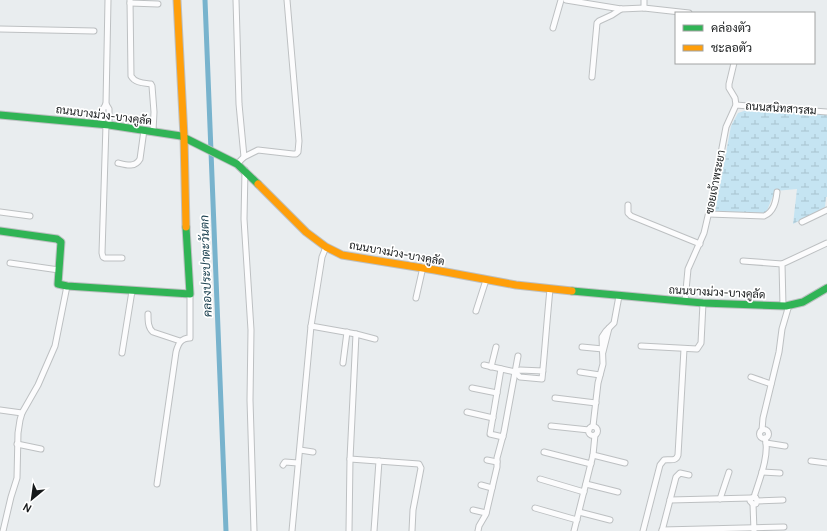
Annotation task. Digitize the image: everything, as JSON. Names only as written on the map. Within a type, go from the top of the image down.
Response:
[{"type":"street","points":[[108,0],[106,104],[104,109],[106,124],[102,255],[105,258],[122,258]]},
{"type":"street","points":[[157,484],[176,352],[180,341],[185,338],[190,338],[190,294],[185,211],[186,137],[177,0]]},
{"type":"street","points":[[236,0],[239,104],[244,157]]},
{"type":"street","points":[[235,162],[258,150],[293,154],[298,152],[299,141],[287,0]]},
{"type":"street","points":[[553,28],[561,0]]},
{"type":"street","points":[[566,0],[596,3],[621,9],[644,8],[680,12]]},
{"type":"street","points":[[644,0],[644,8]]},
{"type":"street","points":[[153,131],[154,112],[152,86],[150,84],[137,81],[131,76],[130,2],[158,4]]},
{"type":"street","points":[[592,77],[596,23],[612,16],[621,9]]},
{"type":"street","points":[[0,29],[94,31]]},
{"type":"street","points":[[734,64],[729,88],[735,98],[736,105]]},
{"type":"street","name":"ถนนสนิทสารสม","points":[[736,105],[827,112]]},
{"type":"street","name":"ซอยเจ้าพระยา","points":[[685,301],[688,269],[700,244],[709,214],[726,127],[736,105]]},
{"type":"street","name":"ถนนบางม่วง-บางคูลัด","points":[[0,115],[106,124],[186,137],[235,162],[245,170],[306,232],[326,247],[342,254],[423,267],[516,286],[703,303],[786,306],[803,302],[827,288]]},
{"type":"street","points":[[118,163],[133,165],[138,163],[140,159],[144,130]]},
{"type":"street","points":[[245,170],[244,219],[251,330],[250,400],[254,531]]},
{"type":"street","points":[[709,214],[764,216],[770,212],[773,207],[777,192]]},
{"type":"street","points":[[628,205],[628,213],[631,216],[700,244]]},
{"type":"street","points":[[802,222],[827,210]]},
{"type":"street","points":[[0,212],[30,216]]},
{"type":"street","points":[[0,231],[58,239],[61,242],[58,283],[67,286],[190,294]]},
{"type":"street","points":[[743,261],[782,264],[827,243]]},
{"type":"street","points":[[292,531],[311,326],[322,257],[326,247]]},
{"type":"street","points":[[10,263],[59,270]]},
{"type":"street","points":[[754,529],[754,500],[762,472],[768,435],[767,431],[762,430],[763,418],[779,352],[786,306],[782,264]]},
{"type":"street","points":[[416,298],[423,267]]},
{"type":"street","points":[[476,311],[486,280]]},
{"type":"street","points":[[4,531],[11,497],[17,478],[17,444],[22,413],[38,385],[55,346],[67,286]]},
{"type":"street","points":[[515,372],[520,377],[542,379],[550,289]]},
{"type":"street","points":[[122,353],[132,291]]},
{"type":"street","points":[[589,430],[592,426],[603,364],[602,337],[615,319],[619,296]]},
{"type":"street","points":[[641,346],[697,349],[701,343],[703,303]]},
{"type":"street","points":[[148,314],[150,330],[180,341]]},
{"type":"street","points":[[311,326],[347,332],[375,339]]},
{"type":"street","points":[[343,363],[347,332]]},
{"type":"street","points":[[349,531],[350,459],[356,334]]},
{"type":"street","points":[[582,347],[603,350]]},
{"type":"street","points":[[491,367],[496,348]]},
{"type":"street","points":[[644,531],[660,465],[664,460],[676,459],[678,455],[684,349]]},
{"type":"street","points":[[478,531],[486,513],[492,488],[518,356]]},
{"type":"street","points":[[484,366],[515,372],[520,370],[542,371]]},
{"type":"street","points":[[501,369],[490,434],[503,437]]},
{"type":"street","points":[[580,372],[600,375]]},
{"type":"street","points":[[751,377],[771,384]]},
{"type":"street","points":[[472,388],[497,393]]},
{"type":"street","points":[[555,398],[596,403]]},
{"type":"street","points":[[0,410],[22,413]]},
{"type":"street","points":[[467,412],[492,418]]},
{"type":"street","points":[[551,426],[589,430],[591,434],[595,435]]},
{"type":"street","points":[[574,531],[593,456],[595,435],[598,433],[596,426],[592,426]]},
{"type":"street","points":[[766,440],[785,446]]},
{"type":"street","points":[[17,444],[41,449]]},
{"type":"street","points":[[300,450],[313,452]]},
{"type":"street","points":[[544,452],[591,464]]},
{"type":"street","points":[[593,456],[625,463]]},
{"type":"street","points":[[350,459],[415,463],[420,466],[413,510],[412,531]]},
{"type":"street","points":[[486,460],[497,462]]},
{"type":"street","points":[[374,531],[379,461]]},
{"type":"street","points":[[811,461],[827,463]]},
{"type":"street","points":[[283,465],[285,462],[298,463]]},
{"type":"street","points":[[720,499],[729,472]]},
{"type":"street","points":[[762,472],[780,473]]},
{"type":"street","points":[[689,475],[680,473],[677,475],[662,531],[784,527]]},
{"type":"street","points":[[540,480],[584,492]]},
{"type":"street","points":[[586,484],[618,492]]},
{"type":"street","points":[[481,485],[492,488]]},
{"type":"street","points":[[670,500],[783,500]]},
{"type":"street","points":[[535,508],[577,520]]},
{"type":"street","points":[[474,510],[486,513]]},
{"type":"street","points":[[579,512],[610,520]]},
{"type":"green space","points":[[750,109],[827,114],[827,197],[825,207],[793,224],[797,189],[775,191],[766,213],[715,212],[731,126],[738,113]]},
{"type":"waterway","name":"คลองประปาตะวันตก","points":[[205,0],[226,531]]},
{"type":"traffic: fast","points":[[0,115],[109,125],[181,136],[237,164],[258,184]]},
{"type":"traffic: fast","points":[[0,231],[57,239],[61,242],[58,284],[67,286],[190,294],[186,227]]},
{"type":"traffic: fast","points":[[572,291],[703,303],[786,306],[803,302],[827,288]]},
{"type":"traffic: slow","points":[[177,0],[184,137],[186,227]]},
{"type":"traffic: slow","points":[[258,184],[306,232],[326,247],[342,255],[516,285],[572,291]]}]
